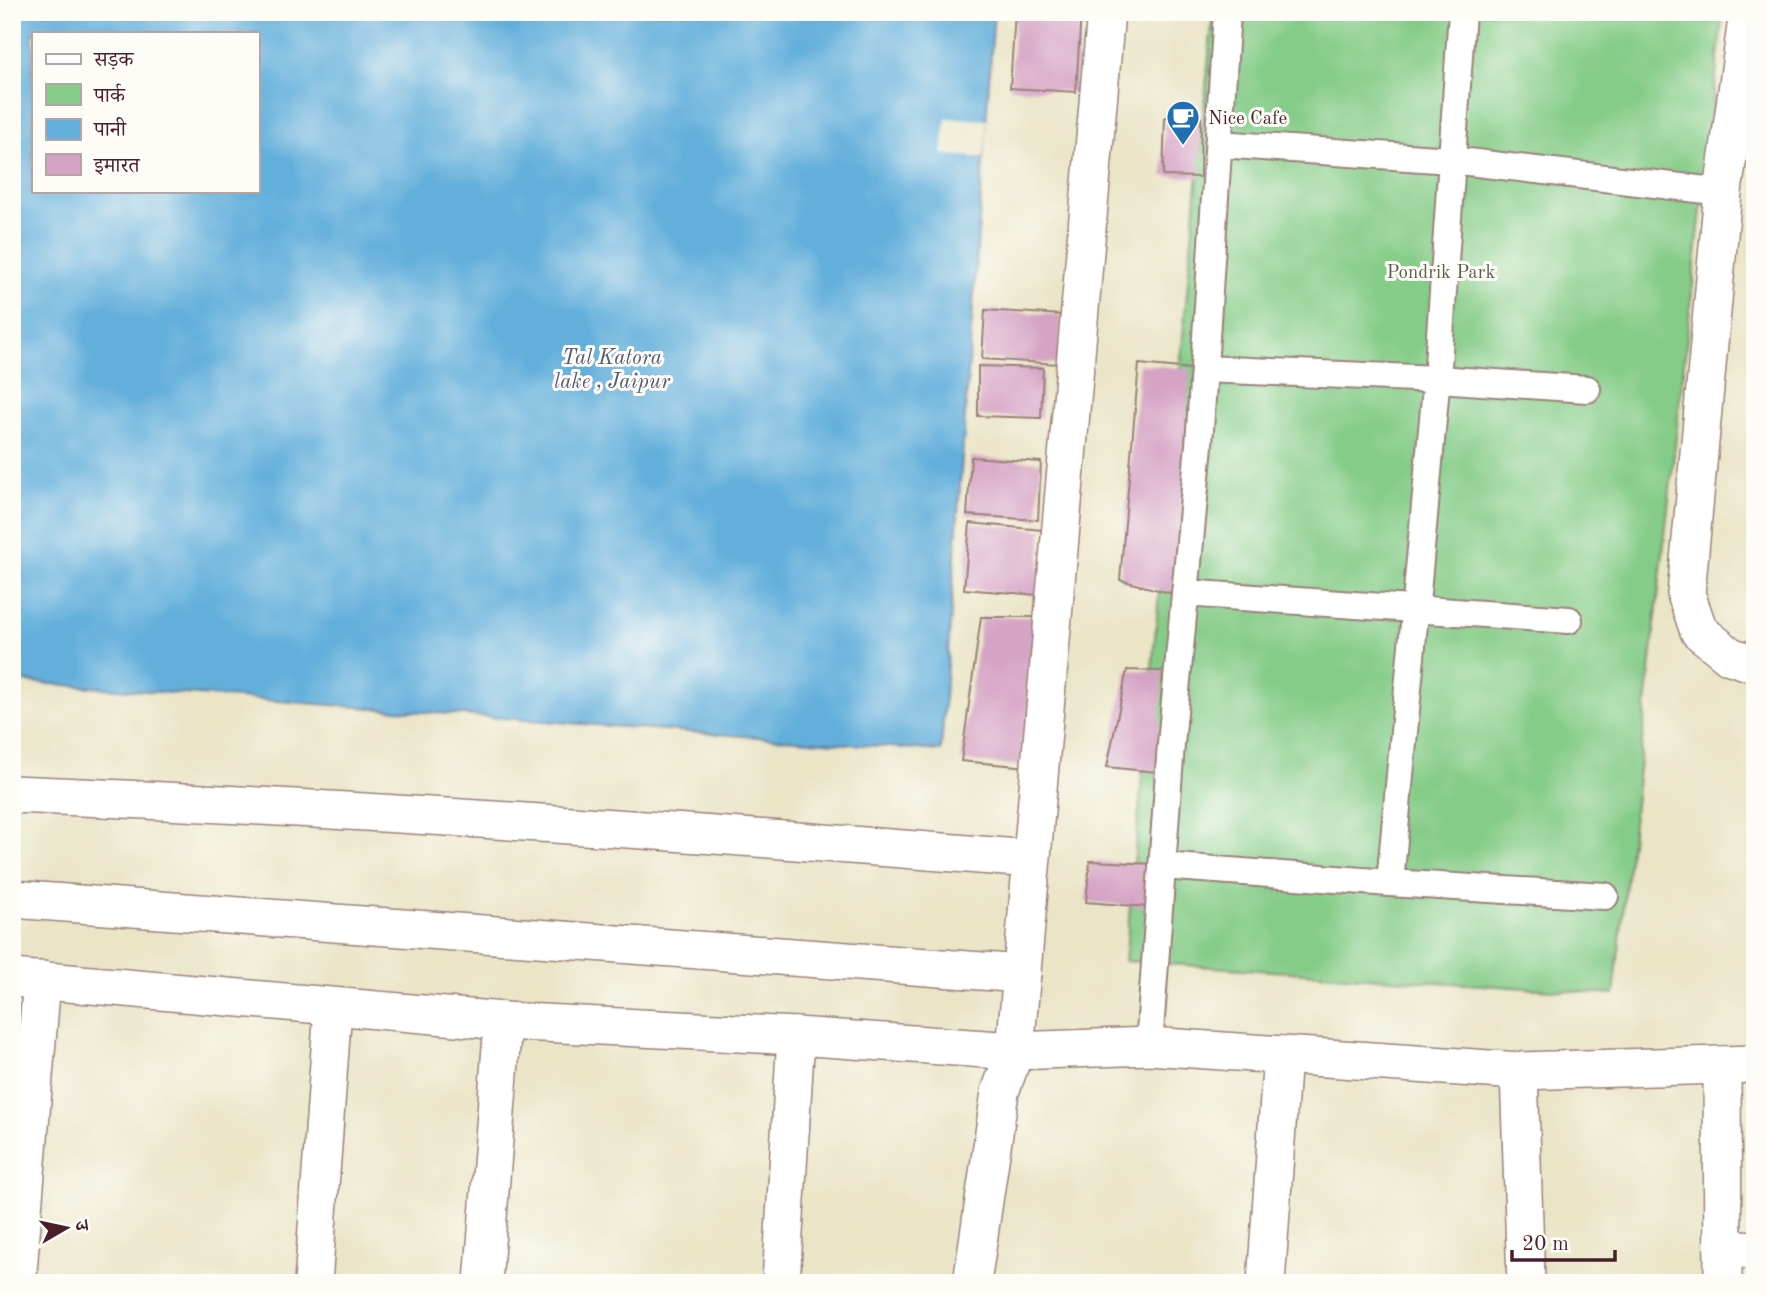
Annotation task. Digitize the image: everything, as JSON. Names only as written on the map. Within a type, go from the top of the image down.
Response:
[{"type":"street","points":[[972,1283],[1000,1092],[1015,1051],[1106,12]]},
{"type":"street","points":[[1149,1046],[1204,369],[1227,12]]},
{"type":"street","points":[[1390,883],[1437,379],[1462,12]]},
{"type":"street","points":[[1748,12],[1723,192],[1686,594],[1699,631],[1730,656],[1755,664]]},
{"type":"street","points":[[1219,144],[1451,160],[1723,192]]},
{"type":"street","points":[[1204,369],[1437,379],[1587,389]]},
{"type":"street","points":[[1185,593],[1569,620]]},
{"type":"street","points":[[12,794],[204,802],[615,828],[1031,859]]},
{"type":"street","points":[[1162,866],[1605,896]]},
{"type":"street","points":[[12,899],[1021,974]]},
{"type":"street","points":[[17,1283],[27,979],[503,1021],[796,1036],[1015,1051],[1149,1046],[1519,1071],[1738,1064],[1734,1260]]},
{"type":"street","points":[[313,1283],[333,1008]]},
{"type":"street","points":[[483,1283],[503,1021]]},
{"type":"street","points":[[781,1283],[796,1036]]},
{"type":"street","points":[[1266,1283],[1282,1055]]},
{"type":"street","points":[[1519,1071],[1526,1283]]},
{"type":"green space","name":"Pondrik Park","points":[[1213,12],[1723,12],[1614,994],[1125,961]]},
{"type":"water","name":"Tal Katora lake , Jaipur","points":[[12,12],[994,12],[941,751],[12,681]]},
{"type":"pier","points":[[946,118],[987,120],[984,158],[942,154]]},
{"type":"building","points":[[1015,12],[1081,12],[1076,92],[1010,88]]},
{"type":"building","name":"Nice Cafe","points":[[1165,117],[1201,118],[1200,177],[1163,176]]},
{"type":"building","points":[[985,310],[1062,315],[1059,364],[982,359]]},
{"type":"building","points":[[1139,364],[1190,369],[1177,595],[1120,580]]},
{"type":"building","points":[[978,366],[1043,368],[1041,418],[978,416]]},
{"type":"building","points":[[971,457],[1041,462],[1038,520],[967,515]]},
{"type":"building","points":[[970,523],[1042,530],[1037,595],[964,589]]},
{"type":"building","points":[[981,617],[1041,617],[1030,767],[961,761]]},
{"type":"building","points":[[1127,670],[1163,671],[1156,772],[1107,767]]},
{"type":"building","points":[[1090,861],[1155,864],[1148,907],[1086,902]]},
{"type":"place","name":"Nice Cafe","points":[[1183,147]]}]
